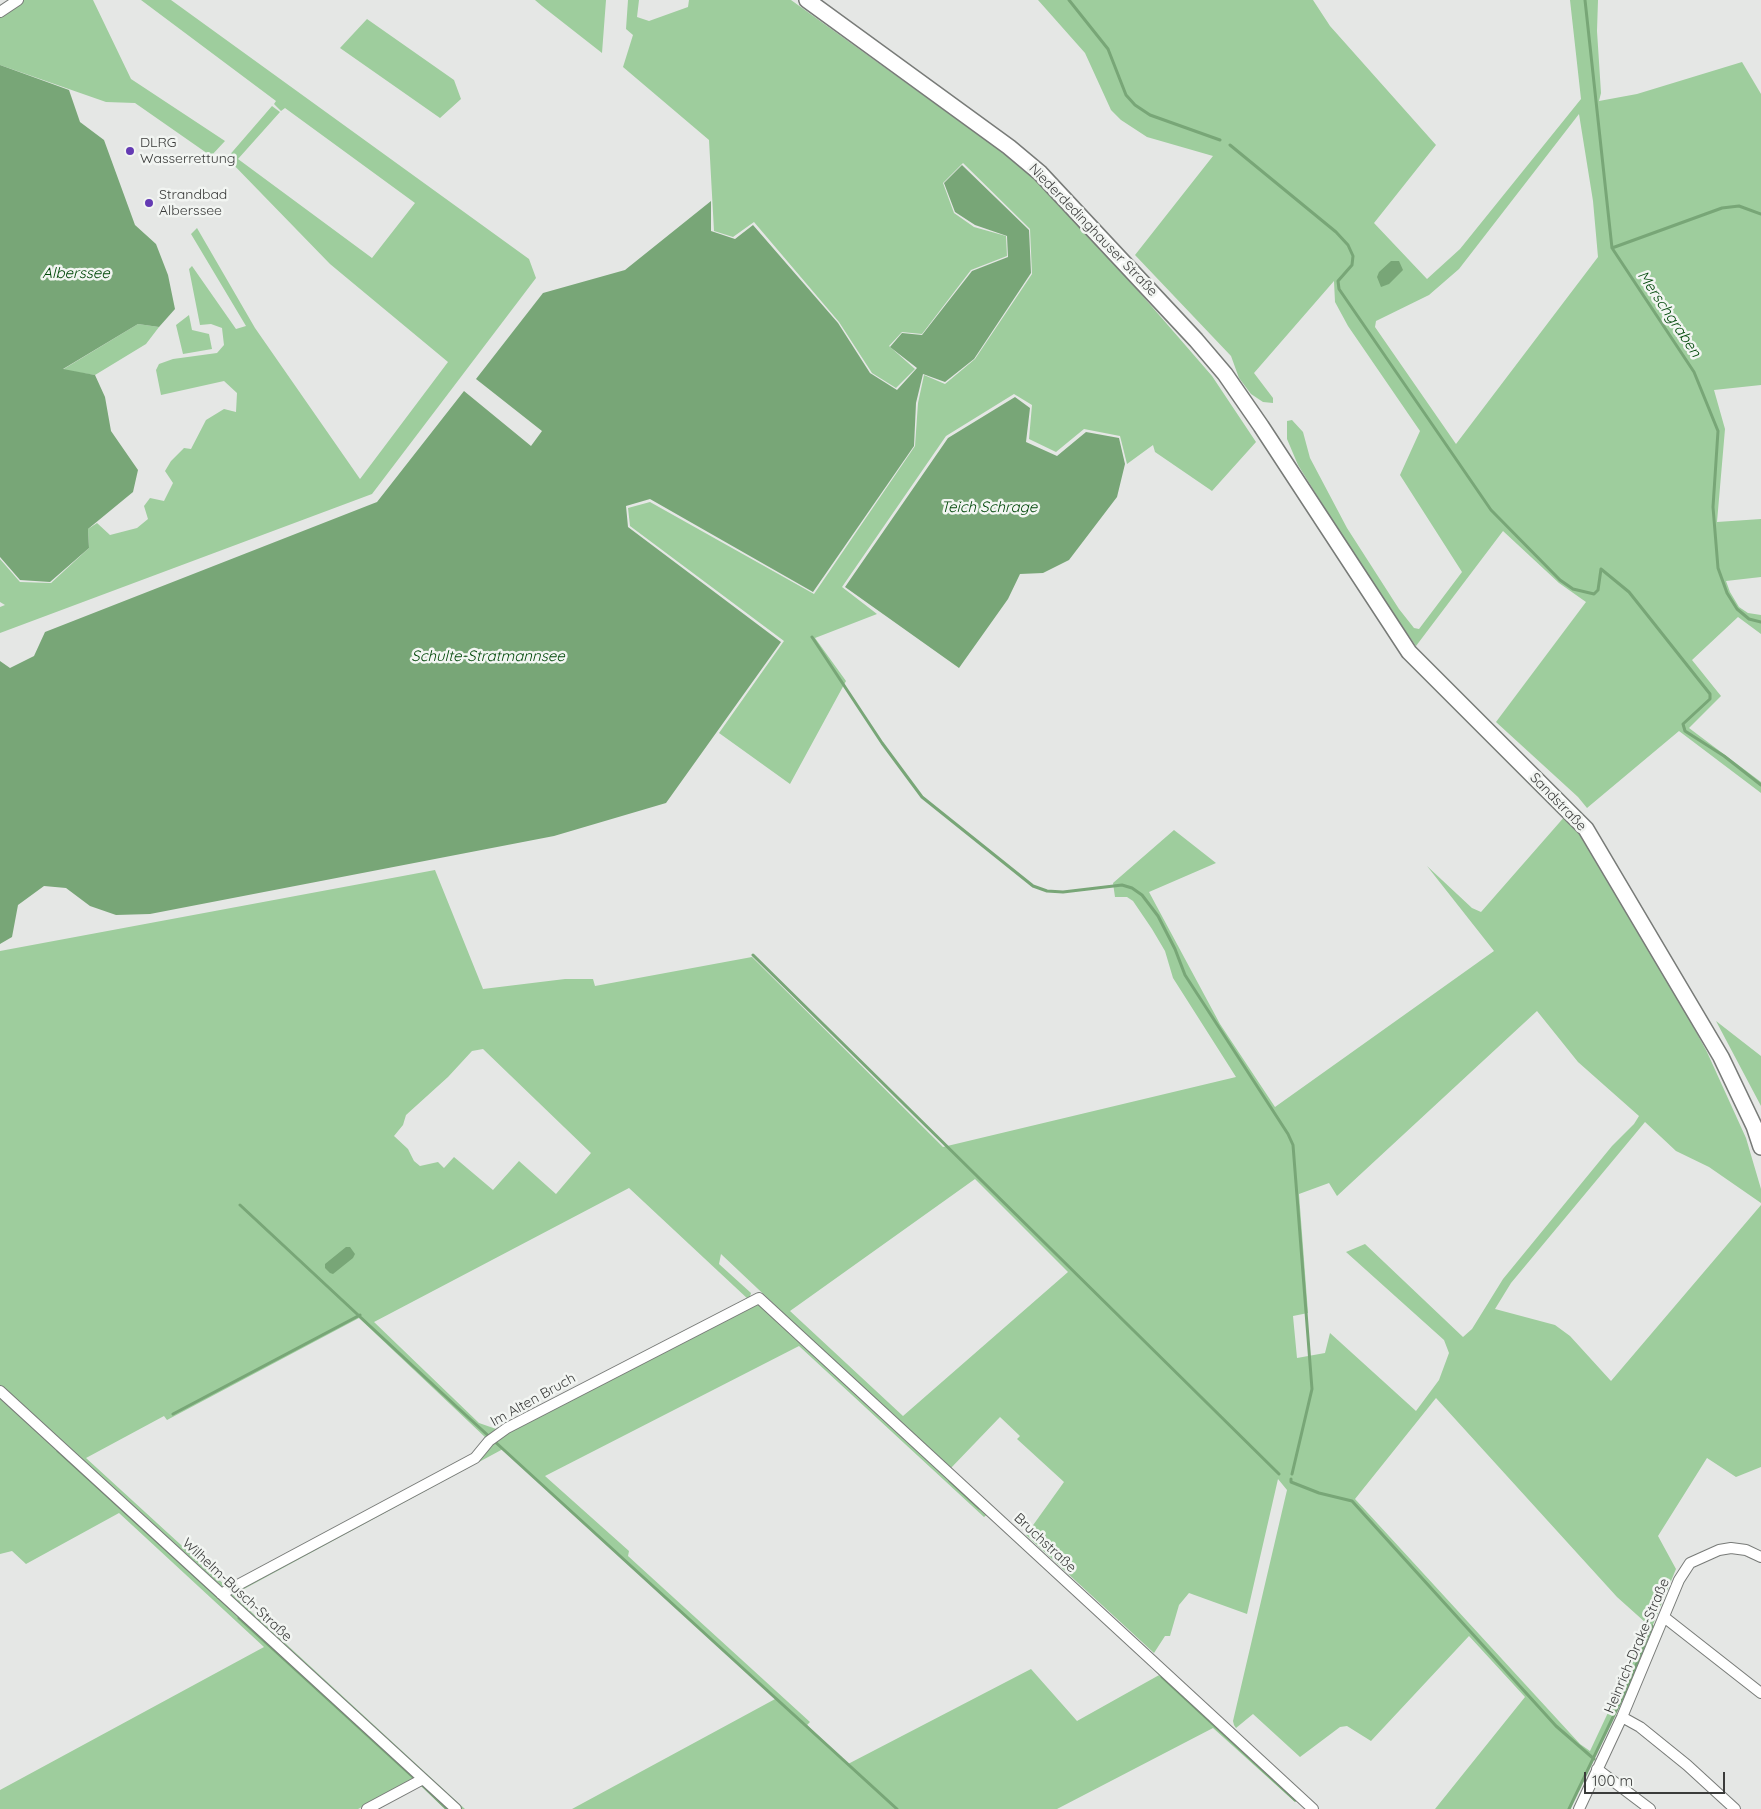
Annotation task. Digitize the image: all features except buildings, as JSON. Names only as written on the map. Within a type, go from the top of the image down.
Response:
[{"type":"main road","name":"Niederdedinghauser Straße","points":[[807,0],[1008,147],[1040,173],[1196,340],[1225,374],[1320,518]]},
{"type":"main road","name":"Sandstraße","points":[[1320,518],[1409,652],[1586,829],[1721,1057],[1754,1126],[1761,1147]]},
{"type":"street","points":[[0,12],[18,0]]},
{"type":"street","name":"Im Alten Bruch","points":[[221,1594],[475,1458],[492,1438],[507,1428],[759,1298]]},
{"type":"street","name":"Bruchstraße","points":[[759,1298],[1313,1809]]},
{"type":"street","name":"Wilhelm-Busch-Straße","points":[[0,1391],[456,1809]]},
{"type":"street","name":"Heinrich-Drake-Straße","points":[[1579,1809],[1622,1717],[1679,1580],[1690,1563],[1719,1550],[1731,1548],[1746,1550],[1761,1557]]},
{"type":"street","points":[[1664,1616],[1761,1693]]},
{"type":"street","points":[[1622,1717],[1640,1727],[1687,1765],[1735,1809]]},
{"type":"street","points":[[1598,1769],[1650,1809]]},
{"type":"street","points":[[367,1809],[423,1779]]},
{"type":"shaded area","points":[[24,0],[93,0],[131,79],[225,141],[211,156],[135,103],[106,102],[0,65],[0,16]]},
{"type":"shaded area","points":[[141,0],[171,0],[529,259],[536,278],[372,494],[0,633],[0,607],[5,605],[0,602],[0,559],[20,582],[51,583],[89,548],[88,529],[97,523],[110,535],[137,528],[148,519],[144,506],[150,498],[164,501],[173,483],[165,471],[171,461],[184,448],[191,449],[206,420],[224,409],[236,412],[237,393],[224,381],[161,395],[156,370],[159,364],[173,359],[217,353],[224,345],[222,328],[211,324],[200,325],[189,269],[192,266],[236,329],[246,326],[191,234],[197,228],[255,328],[360,479],[448,362],[330,264],[227,158],[272,106],[280,112],[238,159],[372,258],[415,203],[285,108],[281,111],[274,104],[276,101]]},
{"type":"shaded area","points":[[535,0],[606,0],[602,53],[542,6]]},
{"type":"shaded area","points":[[628,0],[639,0],[637,17],[649,21],[688,7],[689,0],[791,0],[1016,162],[1056,196],[1212,376],[1256,442],[1212,491],[1155,452],[1153,445],[1127,464],[1120,436],[1084,429],[1056,452],[1029,439],[1032,405],[1014,394],[946,436],[842,587],[877,614],[815,638],[846,681],[790,784],[719,733],[784,641],[630,526],[628,508],[650,502],[814,594],[915,446],[918,403],[924,375],[945,384],[975,359],[1032,274],[1030,229],[963,163],[943,183],[954,213],[974,227],[1006,236],[1007,256],[971,270],[922,334],[902,332],[889,346],[915,369],[896,388],[872,373],[839,322],[754,222],[733,237],[714,231],[709,140],[623,67],[633,35],[626,29]]},
{"type":"shaded area","points":[[1038,0],[1313,0],[1330,26],[1436,145],[1374,223],[1427,279],[1460,249],[1581,99],[1570,0],[1598,0],[1597,31],[1601,93],[1599,101],[1637,94],[1742,62],[1761,94],[1761,385],[1714,390],[1725,429],[1717,522],[1761,519],[1761,577],[1726,581],[1739,607],[1748,613],[1761,615],[1761,634],[1738,617],[1692,660],[1721,696],[1689,728],[1761,782],[1761,793],[1679,731],[1587,808],[1578,797],[1496,722],[1586,602],[1559,583],[1503,531],[1416,646],[1365,573],[1298,465],[1287,439],[1287,421],[1292,420],[1303,432],[1310,458],[1347,528],[1399,609],[1414,628],[1419,629],[1462,572],[1400,475],[1420,431],[1348,326],[1335,302],[1334,281],[1254,373],[1273,398],[1273,403],[1263,402],[1251,394],[1239,378],[1231,356],[1135,255],[1213,156],[1147,137],[1121,120],[1111,110],[1085,53]],"holes":[[[1579,114],[1593,201],[1598,257],[1456,444],[1375,327],[1376,321],[1429,295],[1459,269]]]},
{"type":"shaded area","points":[[367,19],[454,80],[461,99],[440,118],[340,48]]},
{"type":"shaded area","points":[[189,315],[192,330],[209,334],[212,349],[183,354],[176,325]]},
{"type":"shaded area","points":[[138,324],[159,327],[146,344],[95,375],[62,370]]},
{"type":"shaded area","points":[[1566,815],[1579,832],[1648,943],[1707,1052],[1746,1138],[1761,1189],[1761,1203],[1709,1167],[1676,1151],[1645,1122],[1511,1283],[1495,1309],[1555,1325],[1570,1336],[1611,1381],[1761,1205],[1761,1467],[1736,1477],[1707,1458],[1658,1536],[1676,1569],[1626,1690],[1569,1809],[1435,1809],[1525,1697],[1469,1636],[1371,1741],[1347,1726],[1340,1727],[1300,1757],[1253,1714],[1236,1728],[1233,1721],[1287,1490],[1278,1479],[1247,1614],[1189,1593],[1179,1605],[1170,1636],[1165,1636],[1154,1653],[1026,1535],[1064,1482],[1017,1439],[1020,1436],[1000,1417],[950,1469],[989,1513],[984,1517],[799,1346],[545,1476],[629,1551],[628,1556],[810,1722],[807,1725],[848,1764],[1031,1669],[1077,1721],[1161,1674],[1298,1800],[1295,1802],[1213,1728],[1057,1809],[572,1809],[777,1698],[503,1449],[233,1595],[465,1809],[459,1809],[234,1601],[418,1778],[358,1809],[0,1809],[0,1790],[264,1647],[119,1513],[26,1564],[12,1551],[0,1554],[0,951],[435,870],[483,989],[565,979],[593,979],[595,986],[752,957],[943,1147],[1236,1077],[1173,978],[1165,951],[1152,929],[1133,901],[1127,897],[1115,897],[1113,883],[1174,830],[1216,863],[1149,892],[1220,1024],[1275,1107],[1494,951],[1427,866],[1472,908],[1481,912]],"holes":[[[1537,1011],[1578,1062],[1639,1116],[1634,1124],[1612,1146],[1503,1279],[1472,1329],[1463,1337],[1365,1244],[1346,1252],[1444,1340],[1449,1353],[1439,1380],[1416,1411],[1330,1333],[1325,1353],[1297,1358],[1293,1316],[1308,1313],[1299,1194],[1329,1183],[1337,1196]],[[483,1049],[591,1153],[556,1194],[519,1161],[493,1190],[454,1157],[444,1168],[438,1162],[420,1166],[414,1161],[408,1149],[394,1136],[403,1125],[406,1115],[448,1077],[472,1051]],[[975,1179],[1068,1272],[903,1416],[790,1311]],[[629,1188],[749,1300],[751,1293],[719,1264],[721,1254],[775,1305],[768,1310],[762,1304],[755,1303],[499,1436],[476,1459],[227,1595],[221,1589],[228,1588],[86,1458],[164,1416],[167,1420],[359,1318],[487,1439],[499,1430],[479,1423],[374,1322]],[[1436,1398],[1617,1597],[1646,1623],[1620,1687],[1590,1751],[1580,1744],[1355,1499]]]},
{"type":"shaded area","points":[[1716,1021],[1761,1056],[1761,1106]]},
{"type":"water","name":"Alberssee","points":[[0,65],[69,90],[80,122],[104,140],[135,225],[156,244],[168,275],[175,309],[159,327],[138,324],[63,369],[95,375],[105,397],[111,431],[138,470],[133,492],[88,529],[89,548],[50,582],[20,580],[0,557]]},
{"type":"water","name":"Schulte-Stratmannsee","points":[[962,165],[1029,230],[1031,273],[974,359],[945,382],[923,374],[916,403],[914,446],[813,592],[650,499],[626,506],[628,527],[781,642],[666,803],[554,836],[150,914],[116,915],[90,906],[66,888],[44,886],[18,905],[12,937],[0,944],[0,661],[10,668],[34,656],[45,632],[377,502],[464,391],[531,446],[542,431],[476,379],[543,293],[625,270],[711,201],[711,231],[735,239],[753,225],[838,323],[870,373],[897,390],[917,368],[890,347],[902,333],[922,335],[972,271],[1008,257],[1007,236],[975,225],[955,212],[944,183]]},
{"type":"water","points":[[1391,261],[1399,261],[1403,270],[1389,284],[1381,287],[1377,277],[1379,272]]},
{"type":"water","name":"Teich Schrage","points":[[1015,397],[1030,408],[1026,442],[1057,456],[1086,432],[1119,438],[1125,464],[1117,497],[1069,560],[1043,573],[1020,574],[1008,599],[959,668],[845,587],[948,438]]},
{"type":"water","points":[[346,1247],[350,1247],[355,1254],[353,1258],[333,1274],[330,1273],[325,1268],[325,1264]]},
{"type":"waterway","points":[[1069,0],[1108,49],[1126,95],[1135,105],[1150,115],[1220,140]]},
{"type":"waterway","name":"Merschgraben","points":[[1585,0],[1612,248],[1694,372],[1718,431],[1713,507],[1718,568],[1727,593],[1737,609],[1749,619],[1761,622]]},
{"type":"waterway","points":[[1230,145],[1336,232],[1348,245],[1353,256],[1352,265],[1338,281],[1339,289],[1491,510],[1560,580],[1573,589],[1594,594],[1598,590],[1601,569],[1629,592],[1710,694],[1710,699],[1683,724],[1685,731],[1724,756],[1761,785]]},
{"type":"waterway","points":[[1612,248],[1722,208],[1739,206],[1761,214]]},
{"type":"waterway","points":[[812,637],[882,743],[922,797],[1033,886],[1047,891],[1063,892],[1122,885],[1132,888],[1142,895],[1158,916],[1175,949],[1185,975],[1288,1134],[1293,1145],[1312,1389],[1292,1474]]},
{"type":"waterway","points":[[753,955],[1279,1474]]},
{"type":"waterway","points":[[240,1205],[458,1408],[897,1809]]},
{"type":"waterway","points":[[173,1414],[360,1315]]},
{"type":"waterway","points":[[58,1451],[232,1610]]},
{"type":"waterway","points":[[1291,1479],[1291,1482],[1319,1493],[1352,1501],[1556,1726],[1594,1759]]},
{"type":"waterway","points":[[950,1481],[979,1508]]},
{"type":"waterway","points":[[239,1618],[413,1777]]},
{"type":"waterway","points":[[1569,1809],[1626,1690],[1652,1626]]},
{"type":"waterway","points":[[1162,1677],[1295,1800]]},
{"type":"waterway","points":[[422,1785],[447,1809]]},
{"type":"place","name":"DLRG Wasserrettung","points":[[130,151]]},
{"type":"place","name":"Strandbad Alberssee","points":[[149,203]]}]
